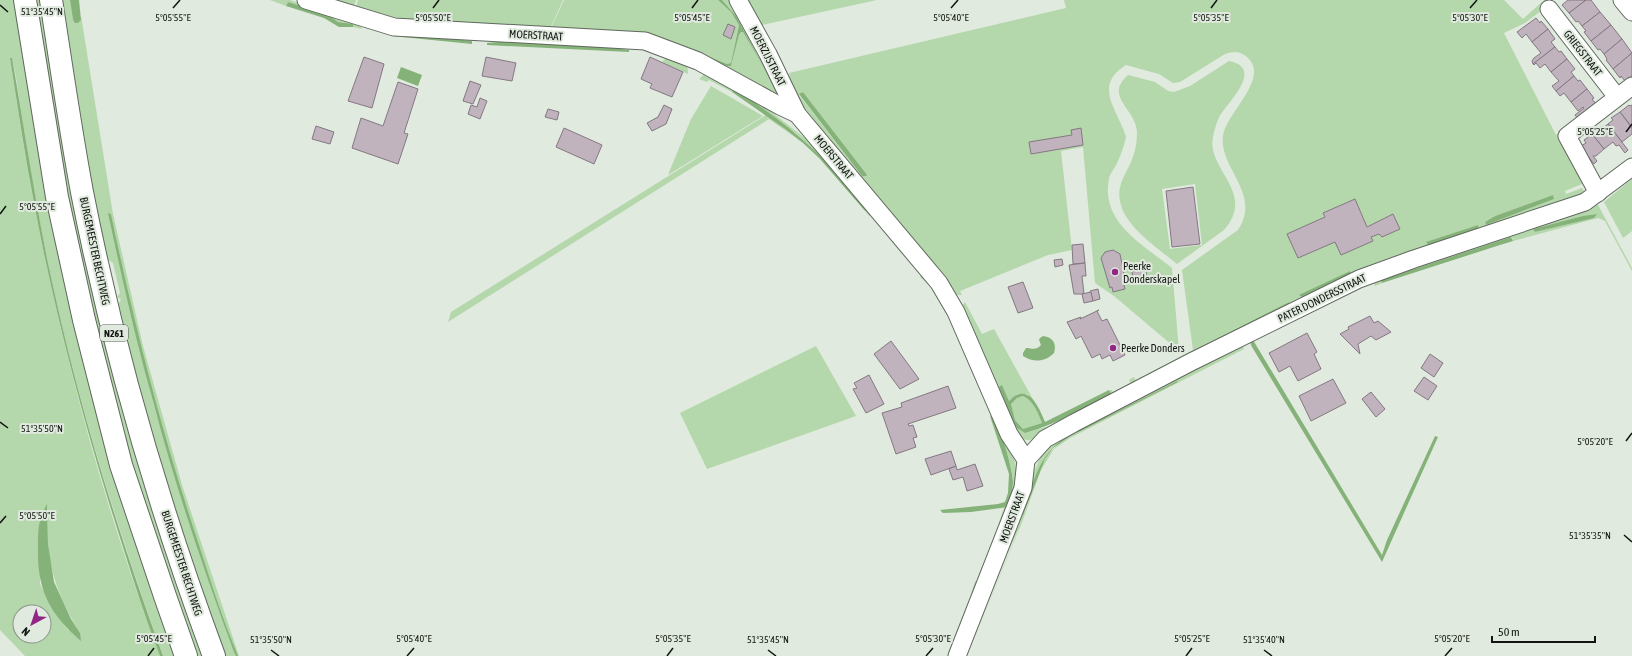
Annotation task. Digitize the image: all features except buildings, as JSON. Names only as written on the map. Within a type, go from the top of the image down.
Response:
[{"type":"main road","name":"N261","points":[[26,0],[57,197],[84,320],[121,465],[164,596],[186,656]]},
{"type":"main road","name":"BURGEMEESTER BECHTWEG","points":[[51,0],[61,70],[82,192],[109,316],[148,459],[190,591],[214,656]]},
{"type":"street","name":"MOERSTRAAT","points":[[306,0],[394,27],[645,40],[698,61],[797,114],[939,283],[963,326],[1009,434],[1026,460],[1023,488],[957,656]]},
{"type":"street","name":"MOERZIJSTRAAT","points":[[738,0],[768,54],[797,114]]},
{"type":"street","points":[[1622,0],[1632,12]]},
{"type":"street","name":"GRIEGSTRAAT","points":[[1549,9],[1617,97]]},
{"type":"street","points":[[1598,193],[1567,136],[1632,86]]},
{"type":"street","name":"PATER DONDERSSTRAAT","points":[[1026,460],[1045,439],[1074,423],[1191,362],[1359,280],[1414,259],[1585,202],[1632,167]]},
{"type":"shaded area","points":[[0,0],[17,0],[177,656],[163,656],[114,510],[71,362],[45,247],[12,58],[10,58],[31,190],[46,264],[73,378],[104,491],[140,602],[160,656],[25,656],[13,644],[52,644],[52,606],[68,630],[80,633],[63,601],[52,569],[48,545],[47,505],[40,518],[40,584],[51,604],[12,604],[12,642],[0,630]]},
{"type":"shaded area","points":[[33,0],[43,0],[55,82],[206,656],[194,656],[140,496],[74,241]]},
{"type":"shaded area","points":[[60,0],[70,0],[73,20],[76,23],[80,21],[81,16],[113,214],[143,346],[182,485],[239,656],[235,650],[210,581],[173,464],[147,371],[111,214],[109,213],[138,343],[154,406],[182,500],[213,593],[236,656],[222,656],[179,535],[115,300],[119,303],[121,299],[117,297],[120,293],[113,263],[104,257]]},
{"type":"shaded area","points":[[70,0],[79,0],[81,20],[78,23],[75,23],[73,20]]},
{"type":"shaded area","points":[[270,0],[290,0],[354,21],[358,23],[362,29],[353,27],[353,24],[338,22],[327,14],[288,2],[286,6]]},
{"type":"shaded area","points":[[315,0],[325,0],[345,7],[345,5],[332,0],[356,0],[354,7],[356,7],[358,0],[563,0],[550,29],[627,37],[658,42],[658,40],[551,28],[564,0],[718,0],[731,12],[739,25],[731,63],[727,64],[710,57],[710,59],[727,66],[731,66],[739,35],[743,32],[765,71],[736,16],[722,0],[734,0],[774,77],[779,95],[772,102],[734,76],[708,62],[665,46],[638,40],[595,36],[480,32],[405,25],[360,14]],"holes":[[[373,14],[428,22],[536,28],[536,29],[432,24]]]},
{"type":"shaded area","points":[[718,0],[722,0],[736,16],[766,72],[743,32],[739,35],[731,66],[727,66],[709,59],[710,57],[727,64],[731,63],[739,25],[731,12]]},
{"type":"shaded area","points":[[742,0],[744,0],[783,74],[786,72],[790,77],[789,73],[1066,8],[1064,0],[1504,0],[1523,19],[1542,2],[1546,8],[1525,23],[1504,33],[1556,135],[1559,133],[1587,182],[1565,191],[1566,194],[1582,188],[1585,193],[1398,259],[1391,261],[1391,258],[1387,258],[1389,262],[1368,270],[1364,268],[1354,272],[1354,276],[1307,299],[1303,300],[1300,298],[1292,302],[1291,307],[1194,356],[1189,352],[1192,351],[1194,354],[1290,305],[1289,302],[1193,350],[1182,270],[1238,230],[1244,217],[1245,204],[1243,193],[1223,148],[1223,136],[1231,117],[1251,85],[1254,75],[1253,65],[1247,57],[1237,52],[1225,54],[1180,82],[1173,83],[1159,74],[1126,65],[1116,73],[1111,81],[1109,90],[1110,99],[1126,137],[1120,157],[1109,179],[1108,194],[1111,208],[1117,220],[1126,231],[1172,268],[1179,351],[1114,296],[1095,283],[1083,147],[1061,151],[1072,250],[1048,255],[960,291],[962,295],[956,295],[949,291],[931,266],[831,145],[788,84],[770,54]],"holes":[[[803,92],[866,176],[862,176],[799,95]],[[1553,195],[1554,199],[1486,225],[1485,222],[1495,216]],[[1478,225],[1479,229],[1429,246],[1427,242]],[[1350,271],[1352,275],[1303,298],[1300,296]]]},
{"type":"shaded area","points":[[748,0],[877,0],[762,25]]},
{"type":"shaded area","points":[[288,2],[327,14],[338,22],[353,24],[353,27],[339,27],[324,18],[286,6]]},
{"type":"shaded area","points":[[403,34],[472,41],[472,44],[402,37]]},
{"type":"shaded area","points":[[499,42],[597,46],[629,50],[629,52],[487,45],[487,43]]},
{"type":"shaded area","points":[[668,56],[687,63],[688,74],[662,62]]},
{"type":"shaded area","points":[[10,58],[12,58],[48,263],[71,363],[113,510],[163,656],[160,656],[153,638],[128,563],[99,469],[68,358],[42,246]]},
{"type":"shaded area","points":[[1229,61],[1239,65],[1244,71],[1244,78],[1241,86],[1219,117],[1213,137],[1213,149],[1216,160],[1233,193],[1235,204],[1233,216],[1224,230],[1177,264],[1131,224],[1122,208],[1119,195],[1121,184],[1134,155],[1137,133],[1136,125],[1120,97],[1119,90],[1121,83],[1128,75],[1155,82],[1168,91],[1174,92],[1190,86]],"holes":[[[1195,184],[1202,245],[1170,249],[1162,189]]]},
{"type":"shaded area","points":[[401,67],[422,75],[418,86],[397,78]]},
{"type":"shaded area","points":[[707,71],[748,94],[819,149],[872,214],[869,216],[865,211],[867,209],[829,165],[797,134],[734,89],[732,92],[709,80],[707,82],[699,79]]},
{"type":"shaded area","points":[[711,86],[763,116],[668,175],[691,119]]},
{"type":"shaded area","points":[[734,89],[795,133],[828,164],[868,209],[865,211],[820,159],[803,143],[732,92]]},
{"type":"shaded area","points":[[803,92],[867,175],[866,176],[862,176],[799,94]]},
{"type":"shaded area","points":[[766,115],[803,143],[769,119],[448,322],[451,312]]},
{"type":"shaded area","points":[[1632,179],[1632,231],[1623,238],[1604,202]]},
{"type":"shaded area","points":[[1553,195],[1554,199],[1486,225],[1485,222],[1495,216]]},
{"type":"shaded area","points":[[1597,203],[1632,268],[1632,271],[1605,221],[1598,218],[1513,241],[1512,237],[1381,280],[1382,283],[1375,286],[1373,280]],"holes":[[[1594,214],[1594,218],[1535,232],[1533,229]]]},
{"type":"shaded area","points":[[108,213],[111,214],[139,336],[171,456],[211,581],[238,656],[236,656],[234,652],[212,591],[172,467],[141,358]]},
{"type":"shaded area","points":[[1597,214],[1594,218],[1535,232],[1533,229],[1583,216]]},
{"type":"shaded area","points":[[878,221],[932,288],[920,277],[921,276]]},
{"type":"shaded area","points":[[1478,225],[1479,229],[1429,246],[1426,242]]},
{"type":"shaded area","points":[[1511,237],[1513,241],[1382,283],[1381,280]]},
{"type":"shaded area","points":[[1350,271],[1352,275],[1303,298],[1299,295]]},
{"type":"shaded area","points":[[965,302],[982,334],[994,329],[1035,403],[1027,394],[1012,398],[1009,401],[1002,385],[1014,424],[1025,433],[1049,426],[1111,394],[1109,390],[1112,390],[1113,393],[1131,384],[1129,380],[1134,377],[1138,385],[1040,437],[1029,440],[1017,439],[962,306]]},
{"type":"shaded area","points":[[1289,302],[1290,305],[1194,354],[1192,351]]},
{"type":"shaded area","points":[[1043,336],[1052,339],[1054,344],[1055,350],[1051,356],[1043,360],[1031,360],[1023,356],[1026,348],[1034,349],[1041,345],[1039,340]]},
{"type":"shaded area","points":[[1253,340],[1382,555],[1387,540],[1435,436],[1438,437],[1382,562],[1252,347],[1250,342]]},
{"type":"shaded area","points":[[1242,344],[1244,349],[1070,438],[1054,449],[1041,470],[1021,525],[967,656],[1020,526],[1000,569],[1032,476],[1041,456],[1053,442]],"holes":[[[1177,381],[1178,382],[1069,437],[1058,445],[1043,462],[1023,515],[1037,472],[1048,453],[1056,445],[1065,438]]]},
{"type":"shaded area","points":[[816,346],[856,416],[707,469],[680,413]]},
{"type":"shaded area","points":[[1177,381],[1178,382],[1069,437],[1053,448],[1065,438]]},
{"type":"shaded area","points":[[1002,385],[1009,401],[1022,394],[1032,398],[1040,410],[1045,422],[1109,390],[1111,394],[1069,416],[1025,433],[1014,424],[999,387]],"holes":[[[1023,396],[1027,398],[1035,407],[1042,423],[1023,429],[1015,420],[1011,404],[1017,398]]]},
{"type":"shaded area","points":[[1023,396],[1030,400],[1042,423],[1023,429],[1015,420],[1011,404],[1017,398]]},
{"type":"shaded area","points":[[995,414],[1015,462],[1017,488],[1005,525],[952,656],[948,656],[973,595],[971,594],[975,581],[977,582],[1001,524],[999,522],[1004,508],[1009,505],[1013,486],[1008,456],[998,427],[990,416]]},
{"type":"shaded area","points":[[990,416],[994,420],[1002,436],[1011,468],[1013,483],[1008,507],[971,512],[943,513],[940,510],[1005,502],[1008,493],[1009,474]]},
{"type":"shaded area","points":[[1053,448],[1045,459],[1022,515],[1037,472],[1042,462]]},
{"type":"shaded area","points":[[47,504],[48,544],[54,582],[71,619],[80,633],[81,641],[70,631],[53,611],[52,604],[49,604],[43,588],[38,563],[38,536],[40,520]]},
{"type":"place","name":"Peerke Donderskapel","points":[[1115,272]]},
{"type":"place","name":"Peerke Donders","points":[[1113,348]]}]
